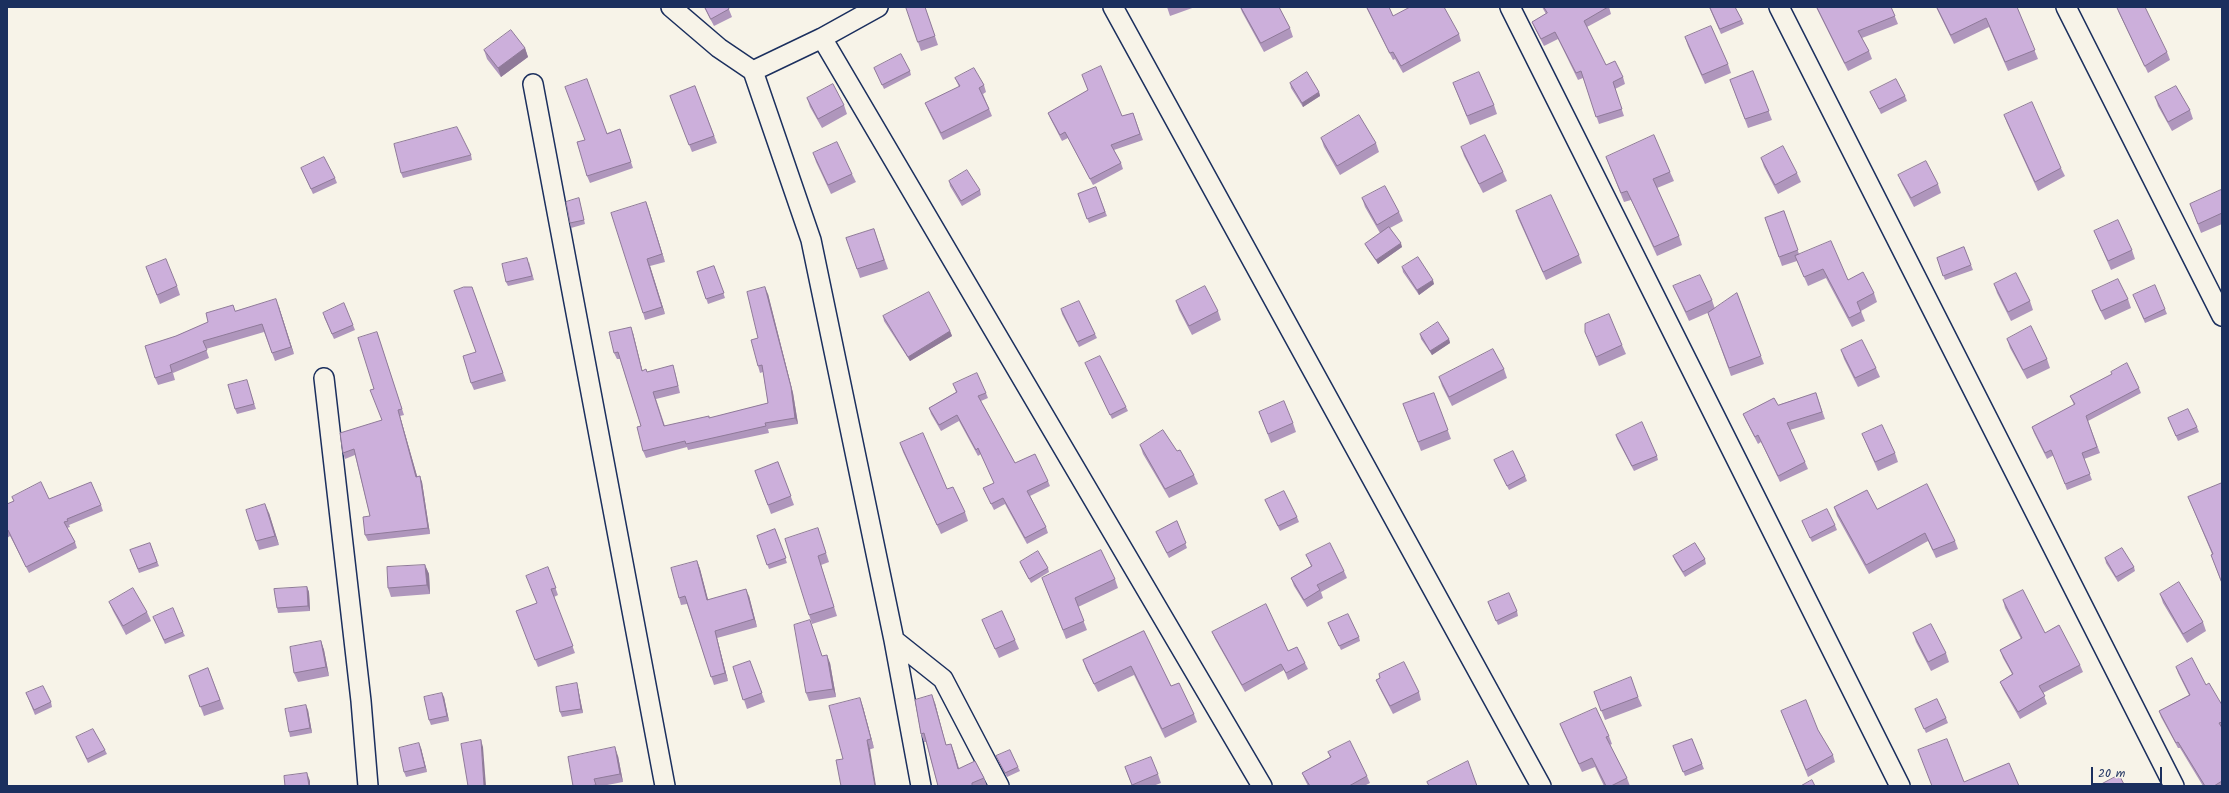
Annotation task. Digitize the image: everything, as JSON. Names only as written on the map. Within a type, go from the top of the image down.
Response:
[{"type":"street","points":[[671,7],[719,48],[753,71],[811,240],[894,640],[921,786]]},
{"type":"street","points":[[753,71],[822,38],[878,7]]},
{"type":"street","points":[[1113,7],[1541,786]]},
{"type":"street","points":[[1510,7],[1900,786]]},
{"type":"street","points":[[1778,7],[2174,786]]},
{"type":"street","points":[[2066,7],[2222,316]]},
{"type":"street","points":[[822,38],[1262,786]]},
{"type":"street","points":[[533,84],[665,786]]},
{"type":"street","points":[[324,378],[361,701],[368,786]]},
{"type":"street","points":[[894,640],[943,679],[999,786]]},
{"type":"building","points":[[705,7],[728,7],[729,9],[711,19]]},
{"type":"building","points":[[906,7],[925,7],[935,36],[918,42]]},
{"type":"building","points":[[1241,7],[1279,7],[1290,28],[1261,43]]},
{"type":"building","points":[[1367,7],[1389,7],[1393,16],[1410,7],[1444,7],[1459,34],[1401,66],[1393,52],[1390,53]]},
{"type":"building","points":[[1544,7],[1608,7],[1584,21],[1606,65],[1615,61],[1623,77],[1613,82],[1622,109],[1596,117],[1581,71],[1576,73],[1555,32],[1541,39],[1532,22],[1547,13]]},
{"type":"building","points":[[1710,7],[1735,7],[1742,20],[1720,29]]},
{"type":"building","points":[[1817,7],[1891,7],[1895,16],[1858,31],[1869,51],[1845,63]]},
{"type":"building","points":[[1937,7],[2017,7],[2035,50],[2005,62],[1986,18],[1951,35]]},
{"type":"building","points":[[2117,7],[2145,7],[2167,52],[2145,66]]},
{"type":"building","points":[[1711,26],[1728,64],[1702,75],[1685,37]]},
{"type":"building","points":[[511,30],[525,48],[498,68],[484,50]]},
{"type":"building","points":[[901,54],[910,71],[882,85],[874,68]]},
{"type":"building","points":[[1101,66],[1122,116],[1133,113],[1140,134],[1111,145],[1121,163],[1090,179],[1065,132],[1060,135],[1048,113],[1088,90],[1082,75]]},
{"type":"building","points":[[974,68],[984,85],[979,88],[989,109],[941,133],[925,103],[960,86],[955,78]]},
{"type":"building","points":[[1753,71],[1769,111],[1745,119],[1730,80]]},
{"type":"building","points":[[1307,72],[1319,92],[1302,103],[1290,83]]},
{"type":"building","points":[[1479,72],[1494,105],[1467,116],[1453,83]]},
{"type":"building","points":[[587,79],[607,134],[620,129],[631,162],[587,176],[577,142],[585,140],[565,87]]},
{"type":"building","points":[[1896,79],[1905,96],[1879,109],[1870,92]]},
{"type":"building","points":[[833,84],[844,105],[818,119],[807,98]]},
{"type":"building","points":[[695,86],[714,136],[689,145],[670,96]]},
{"type":"building","points":[[2176,86],[2190,110],[2168,122],[2155,97]]},
{"type":"building","points":[[2032,102],[2061,168],[2035,182],[2004,115]]},
{"type":"building","points":[[1359,115],[1376,143],[1337,166],[1321,138]]},
{"type":"building","points":[[457,127],[471,155],[401,173],[394,144]]},
{"type":"building","points":[[1485,135],[1503,172],[1479,184],[1461,147]]},
{"type":"building","points":[[1654,135],[1670,172],[1653,179],[1679,236],[1654,247],[1627,191],[1621,193],[1606,157]]},
{"type":"building","points":[[837,142],[852,174],[828,185],[813,153]]},
{"type":"building","points":[[1783,146],[1797,173],[1775,185],[1761,158]]},
{"type":"building","points":[[324,157],[335,178],[311,189],[301,168]]},
{"type":"building","points":[[1926,161],[1938,184],[1911,198],[1898,175]]},
{"type":"building","points":[[967,170],[980,190],[961,201],[949,181]]},
{"type":"building","points":[[1385,186],[1399,212],[1377,225],[1362,198]]},
{"type":"building","points":[[1096,187],[1105,212],[1087,219],[1078,194]]},
{"type":"building","points":[[2221,190],[2222,213],[2198,224],[2190,204]]},
{"type":"building","points":[[1551,195],[1579,255],[1543,272],[1516,211]]},
{"type":"building","points":[[579,198],[584,220],[570,223],[566,202]]},
{"type":"building","points":[[646,202],[662,254],[647,259],[662,307],[643,313],[611,213]]},
{"type":"building","points":[[1784,211],[1798,250],[1779,257],[1765,218]]},
{"type":"building","points":[[2118,220],[2132,250],[2108,261],[2094,231]]},
{"type":"building","points":[[1389,227],[1401,243],[1376,260],[1365,244]]},
{"type":"building","points":[[874,229],[884,260],[857,269],[846,238]]},
{"type":"building","points":[[1831,241],[1848,280],[1863,272],[1874,293],[1857,302],[1861,312],[1849,318],[1823,269],[1804,277],[1795,256]]},
{"type":"building","points":[[1964,247],[1971,265],[1943,276],[1937,258]]},
{"type":"building","points":[[1418,257],[1433,280],[1417,290],[1402,267]]},
{"type":"building","points":[[527,258],[532,276],[506,282],[502,264]]},
{"type":"building","points":[[166,259],[177,286],[157,295],[146,267]]},
{"type":"building","points":[[714,266],[724,293],[706,299],[697,272]]},
{"type":"building","points":[[2016,273],[2030,301],[2008,312],[1994,284]]},
{"type":"building","points":[[1700,275],[1712,300],[1686,312],[1673,286]]},
{"type":"building","points":[[2118,279],[2128,299],[2101,311],[2092,291]]},
{"type":"building","points":[[2155,285],[2165,309],[2144,319],[2133,295]]},
{"type":"building","points":[[1205,286],[1218,311],[1189,326],[1176,301]]},
{"type":"building","points":[[464,287],[472,287],[503,373],[471,383],[463,356],[476,352],[454,291]]},
{"type":"building","points":[[765,287],[791,387],[795,418],[765,423],[766,426],[686,444],[685,441],[643,451],[637,427],[641,426],[618,352],[614,353],[609,332],[631,327],[642,371],[646,369],[647,372],[673,365],[678,386],[653,392],[664,426],[709,416],[709,418],[768,403],[762,365],[758,366],[751,340],[758,338],[747,292]]},
{"type":"building","points":[[929,292],[950,331],[908,357],[883,316]]},
{"type":"building","points":[[1737,293],[1761,356],[1729,368],[1708,313]]},
{"type":"building","points":[[276,299],[291,347],[272,353],[262,324],[203,341],[207,350],[170,365],[172,372],[155,378],[145,346],[176,336],[208,322],[206,313],[233,305],[235,311]]},
{"type":"building","points":[[1079,301],[1095,334],[1077,342],[1061,309]]},
{"type":"building","points":[[344,303],[353,325],[332,334],[323,313]]},
{"type":"building","points":[[1609,314],[1622,345],[1596,357],[1585,332],[1585,324]]},
{"type":"building","points":[[1438,322],[1449,339],[1430,351],[1420,334]]},
{"type":"building","points":[[2031,326],[2047,359],[2023,370],[2007,339]]},
{"type":"building","points":[[377,332],[402,409],[398,410],[416,477],[420,476],[428,528],[365,535],[363,517],[370,516],[354,449],[343,453],[340,433],[382,420],[370,390],[374,389],[358,338]]},
{"type":"building","points":[[1862,340],[1876,368],[1855,378],[1841,350]]},
{"type":"building","points":[[1493,349],[1504,369],[1449,397],[1439,377]]},
{"type":"building","points":[[1100,356],[1126,407],[1110,415],[1085,363]]},
{"type":"building","points":[[2127,363],[2139,388],[2086,416],[2097,447],[2082,453],[2090,474],[2065,484],[2051,450],[2045,453],[2032,427],[2075,404],[2070,396],[2112,374],[2111,372]]},
{"type":"building","points":[[977,373],[986,393],[978,396],[1015,463],[1035,454],[1048,481],[1027,491],[1046,527],[1025,538],[1003,498],[991,504],[983,488],[994,483],[978,448],[976,450],[957,415],[939,425],[929,408],[957,392],[953,384]]},
{"type":"building","points":[[247,380],[254,404],[235,409],[228,385]]},
{"type":"building","points":[[1434,393],[1448,430],[1418,442],[1403,404]]},
{"type":"building","points":[[1816,393],[1822,412],[1787,423],[1805,462],[1778,476],[1758,435],[1755,437],[1743,414],[1774,398],[1778,405]]},
{"type":"building","points":[[1284,401],[1293,423],[1268,434],[1259,412]]},
{"type":"building","points":[[2188,409],[2197,427],[2176,436],[2168,418]]},
{"type":"building","points":[[1642,422],[1657,456],[1632,466],[1616,435]]},
{"type":"building","points":[[1882,425],[1895,453],[1875,462],[1862,434]]},
{"type":"building","points":[[1163,430],[1177,451],[1180,450],[1194,475],[1165,489],[1140,445]]},
{"type":"building","points":[[923,433],[947,489],[953,487],[965,512],[937,525],[900,443]]},
{"type":"building","points":[[1513,451],[1525,476],[1507,486],[1494,460]]},
{"type":"building","points":[[778,462],[791,496],[768,505],[755,471]]},
{"type":"building","points":[[41,482],[49,499],[91,482],[101,505],[67,519],[68,521],[64,522],[75,542],[26,567],[8,530],[7,531],[7,504],[14,501],[12,497]]},
{"type":"building","points":[[2222,483],[2222,583],[2211,555],[2213,554],[2188,497]]},
{"type":"building","points":[[1927,484],[1955,541],[1933,550],[1925,533],[1866,565],[1834,507],[1867,490],[1877,509]]},
{"type":"building","points":[[1284,491],[1297,517],[1278,526],[1265,500]]},
{"type":"building","points":[[265,504],[275,536],[256,541],[246,510]]},
{"type":"building","points":[[1827,509],[1835,525],[1810,538],[1802,521]]},
{"type":"building","points":[[1177,521],[1186,543],[1167,553],[1156,532]]},
{"type":"building","points":[[818,528],[826,553],[818,556],[834,607],[809,615],[785,539]]},
{"type":"building","points":[[775,529],[786,558],[767,565],[757,536]]},
{"type":"building","points":[[150,543],[157,562],[138,569],[130,550]]},
{"type":"building","points":[[1330,543],[1344,571],[1317,585],[1320,590],[1304,600],[1291,578],[1312,566],[1306,555]]},
{"type":"building","points":[[1695,543],[1705,559],[1683,572],[1673,556]]},
{"type":"building","points":[[2122,548],[2134,567],[2116,577],[2105,558]]},
{"type":"building","points":[[1101,550],[1115,579],[1075,598],[1084,621],[1063,630],[1042,578]]},
{"type":"building","points":[[1038,551],[1048,568],[1029,579],[1020,562]]},
{"type":"building","points":[[697,561],[707,600],[746,589],[754,619],[715,631],[725,673],[711,677],[685,596],[679,598],[671,568]]},
{"type":"building","points":[[425,565],[427,585],[388,588],[387,567]]},
{"type":"building","points":[[548,567],[556,588],[551,589],[573,646],[535,660],[516,611],[537,603],[526,576]]},
{"type":"building","points":[[2179,582],[2203,622],[2183,634],[2160,594]]},
{"type":"building","points":[[307,587],[308,606],[277,608],[274,589]]},
{"type":"building","points":[[133,588],[147,612],[123,626],[109,602]]},
{"type":"building","points":[[2023,590],[2045,633],[2059,625],[2080,665],[2039,686],[2045,696],[2018,712],[2000,682],[2013,674],[2000,650],[2022,638],[2003,600]]},
{"type":"building","points":[[1509,593],[1517,611],[1496,621],[1488,602]]},
{"type":"building","points":[[1266,604],[1288,651],[1297,647],[1305,663],[1286,673],[1281,664],[1242,685],[1212,632]]},
{"type":"building","points":[[173,608],[183,632],[164,640],[153,617]]},
{"type":"building","points":[[1002,611],[1015,640],[995,649],[982,620]]},
{"type":"building","points":[[1348,614],[1359,637],[1339,646],[1328,623]]},
{"type":"building","points":[[810,620],[822,656],[827,655],[833,689],[806,693],[794,625]]},
{"type":"building","points":[[1931,624],[1946,653],[1928,662],[1913,633]]},
{"type":"building","points":[[1144,631],[1171,686],[1179,683],[1194,714],[1162,729],[1131,666],[1094,684],[1083,660]]},
{"type":"building","points":[[321,641],[326,667],[294,673],[290,647]]},
{"type":"building","points":[[2192,658],[2206,685],[2209,683],[2222,705],[2222,722],[2219,723],[2222,728],[2222,781],[2214,786],[2205,786],[2178,742],[2176,743],[2159,711],[2190,695],[2176,667]]},
{"type":"building","points":[[750,661],[762,693],[743,700],[733,667]]},
{"type":"building","points":[[1404,662],[1419,692],[1390,706],[1376,680],[1380,678],[1379,674]]},
{"type":"building","points":[[208,668],[220,700],[200,707],[189,676]]},
{"type":"building","points":[[1631,677],[1638,697],[1601,711],[1594,692]]},
{"type":"building","points":[[577,683],[581,709],[560,712],[556,687]]},
{"type":"building","points":[[43,686],[51,702],[34,710],[26,693]]},
{"type":"building","points":[[442,693],[447,716],[429,720],[424,697]]},
{"type":"building","points":[[932,695],[946,745],[951,744],[958,769],[975,761],[984,778],[972,783],[972,786],[938,786],[924,733],[921,734],[915,700]]},
{"type":"building","points":[[860,698],[871,739],[867,740],[875,786],[841,786],[836,760],[843,759],[829,706]]},
{"type":"building","points":[[1937,699],[1946,718],[1924,729],[1915,709]]},
{"type":"building","points":[[1806,700],[1818,730],[1833,755],[1806,770],[1781,711]]},
{"type":"building","points":[[306,705],[310,728],[289,732],[285,709]]},
{"type":"building","points":[[1596,708],[1609,736],[1606,737],[1627,778],[1611,786],[1606,786],[1592,758],[1579,764],[1560,724]]},
{"type":"building","points":[[93,729],[105,750],[87,759],[76,737]]},
{"type":"building","points":[[1692,739],[1702,764],[1683,772],[1673,746]]},
{"type":"building","points":[[1947,739],[1964,782],[2009,763],[2019,786],[1932,786],[1918,750]]},
{"type":"building","points":[[481,740],[484,786],[468,786],[461,744]]},
{"type":"building","points":[[1350,741],[1367,776],[1349,786],[1310,786],[1302,773],[1331,757],[1328,752]]},
{"type":"building","points":[[419,743],[425,767],[404,772],[399,748]]},
{"type":"building","points":[[615,747],[620,774],[594,779],[596,785],[573,786],[568,757]]},
{"type":"building","points":[[1010,750],[1018,767],[1005,773],[996,756]]},
{"type":"building","points":[[1151,757],[1158,774],[1132,785],[1125,767]]},
{"type":"building","points":[[1468,761],[1477,786],[1429,786],[1427,782]]},
{"type":"building","points":[[307,773],[309,786],[285,786],[284,776]]},
{"type":"building","points":[[2119,775],[2125,786],[2098,786]]},
{"type":"building","points":[[1812,780],[1815,786],[1801,786]]}]
